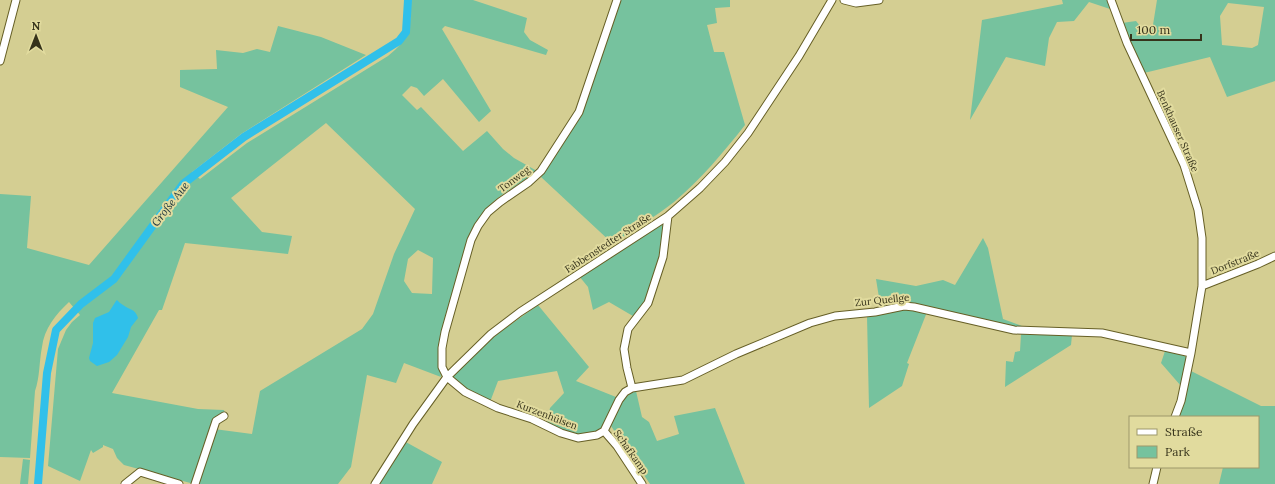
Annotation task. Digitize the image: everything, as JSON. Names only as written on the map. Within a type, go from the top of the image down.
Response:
[{"type":"street","points":[[0,61],[16,0]]},
{"type":"street","name":"Tonweg","points":[[447,377],[442,366],[442,348],[470,240],[488,212],[530,182],[541,171],[569,129],[579,112],[617,0]]},
{"type":"street","name":"Fabbenstedter Straße","points":[[375,484],[413,424],[447,377],[491,334],[520,312],[668,216],[700,188],[725,162],[748,133],[799,56],[832,0]]},
{"type":"street","points":[[844,0],[856,3],[878,0]]},
{"type":"street","name":"Benkhauser Straße","points":[[1111,0],[1127,43],[1184,166],[1198,210],[1202,238],[1202,286],[1191,353],[1181,401],[1175,416]]},
{"type":"street","points":[[604,431],[619,400],[625,392],[632,388],[624,349],[628,329],[648,303],[663,257],[668,216]]},
{"type":"street","name":"Dorfstraße","points":[[1202,286],[1275,256]]},
{"type":"street","name":"Zur Quellge","points":[[632,388],[683,380],[736,354],[810,323],[835,316],[875,312],[904,306],[914,306],[1014,330],[1102,333],[1191,353]]},
{"type":"street","name":"Kurzenhülsen","points":[[447,377],[465,392],[498,408],[532,419],[561,433],[578,438],[596,435],[604,431]]},
{"type":"street","points":[[195,484],[216,421],[224,416]]},
{"type":"street","name":"Schafkamp","points":[[604,431],[617,446],[642,484]]},
{"type":"street","points":[[1154,484],[1157,468]]},
{"type":"street","points":[[125,484],[140,472],[179,484]]},
{"type":"green space","points":[[411,0],[473,0],[527,18],[524,32],[530,40],[548,50],[546,55],[445,26],[442,29],[491,111],[479,122],[443,79],[424,96],[417,88],[411,86],[402,95],[417,110],[421,107],[463,151],[487,131],[503,149],[514,158],[537,171],[491,204],[485,210],[472,230],[458,275],[440,367],[441,377],[404,363],[396,383],[367,375],[351,467],[338,484],[197,484],[214,429],[252,434],[260,391],[362,329],[373,314],[394,254],[415,209],[326,123],[231,198],[262,232],[292,236],[288,254],[185,243],[162,310],[159,310],[112,393],[198,409],[224,410],[225,414],[215,420],[194,484],[124,465],[117,458],[113,449],[103,445],[103,447],[93,453],[91,450],[80,481],[48,466],[58,349],[66,330],[80,315],[69,302],[51,322],[43,340],[38,380],[35,391],[30,458],[0,457],[0,194],[31,196],[27,248],[89,265],[228,107],[180,87],[180,70],[217,69],[216,50],[243,53],[257,49],[270,52],[278,26],[321,37],[366,55],[241,134],[192,172],[200,179],[247,143],[388,56],[401,44],[408,31],[410,25]],"holes":[[[418,250],[433,258],[432,294],[412,293],[404,281],[408,259]]]},
{"type":"green space","points":[[620,0],[730,0],[730,7],[715,8],[717,23],[707,25],[714,52],[724,52],[745,125],[711,165],[684,193],[667,208],[613,244],[541,177],[581,115]]},
{"type":"green space","points":[[1062,0],[1107,0],[1110,9],[1089,2],[1074,21],[1057,22],[1049,38],[1045,66],[1006,57],[970,120],[982,20],[1063,4]]},
{"type":"green space","points":[[1157,0],[1275,0],[1275,81],[1227,97],[1210,57],[1144,73],[1122,23],[1136,21],[1144,31],[1152,31]],"holes":[[[1228,3],[1264,7],[1258,45],[1252,48],[1222,45],[1220,16]]]},
{"type":"green space","points":[[665,221],[666,258],[638,319],[609,302],[593,310],[588,287],[579,276]]},
{"type":"green space","points":[[983,238],[988,248],[1003,319],[1022,326],[1022,329],[914,305],[881,310],[876,279],[916,286],[943,280],[955,285]]},
{"type":"green space","points":[[538,305],[589,367],[576,381],[616,397],[602,429],[596,433],[581,435],[567,432],[547,423],[550,408],[564,393],[557,371],[498,381],[490,402],[466,390],[450,377],[496,335]]},
{"type":"green space","points":[[901,309],[912,309],[927,312],[907,363],[909,364],[902,386],[869,408],[867,316]]},
{"type":"green space","points":[[1021,334],[1072,335],[1071,345],[1005,387],[1006,361],[1013,362],[1015,352],[1020,351]]},
{"type":"green space","points":[[1165,351],[1185,356],[1187,358],[1181,386],[1161,363]]},
{"type":"green space","points":[[1189,370],[1261,406],[1275,406],[1275,484],[1219,484],[1223,468],[1259,468],[1259,416],[1177,416]]},
{"type":"green space","points":[[636,391],[642,417],[649,422],[657,441],[679,434],[674,416],[715,408],[745,484],[650,484],[611,426],[617,410],[623,401],[626,397]]},
{"type":"green space","points":[[404,441],[442,462],[432,484],[377,484]]},
{"type":"green space","points":[[23,459],[30,460],[28,484],[20,484]]},
{"type":"water","points":[[117,300],[125,307],[134,311],[138,318],[131,327],[128,337],[117,355],[109,362],[97,366],[90,361],[89,358],[93,343],[93,323],[95,318],[109,312]]},
{"type":"waterway","name":"Große Aue","points":[[38,484],[47,373],[56,330],[81,304],[114,279],[183,184],[244,137],[399,41],[406,32],[408,0]]}]
